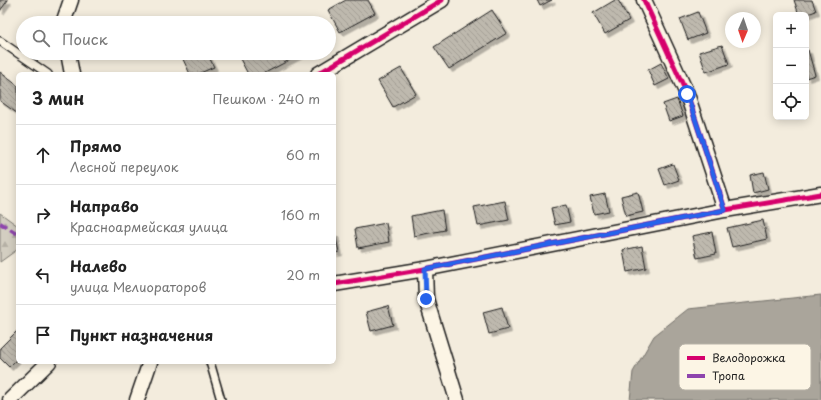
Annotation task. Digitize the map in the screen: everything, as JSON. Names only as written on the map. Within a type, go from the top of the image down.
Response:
[{"type":"street","points":[[65,16],[71,0]]},
{"type":"street","points":[[321,72],[442,0]]},
{"type":"street","points":[[644,0],[687,94],[725,210]]},
{"type":"street","points":[[69,60],[72,72]]},
{"type":"street","points":[[336,284],[425,269],[725,210],[821,194]]},
{"type":"street","points":[[425,269],[426,299],[458,400]]},
{"type":"street","points":[[10,400],[47,364]]},
{"type":"street","points":[[137,400],[149,364]]},
{"type":"lane","points":[[0,41],[16,52]]},
{"type":"lane","points":[[28,60],[45,72]]},
{"type":"lane","points":[[211,364],[221,400]]},
{"type":"green space","points":[[0,213],[16,225],[16,250],[0,262]]},
{"type":"shaded area","points":[[821,295],[821,400],[630,400],[633,372],[654,336],[688,309]]},
{"type":"building","points":[[0,0],[8,0],[0,11]]},
{"type":"building","points":[[346,0],[368,0],[375,13],[340,32],[336,25],[336,16],[331,16],[328,10]]},
{"type":"building","points":[[537,0],[552,0],[540,6]]},
{"type":"building","points":[[615,0],[618,0],[629,20],[605,34],[593,13]]},
{"type":"building","points":[[794,0],[812,0],[816,11],[809,14],[809,12],[798,12]]},
{"type":"building","points":[[492,10],[507,33],[449,69],[434,47]]},
{"type":"building","points":[[698,12],[706,33],[688,40],[680,19]]},
{"type":"building","points":[[722,45],[729,64],[706,72],[699,52]]},
{"type":"building","points":[[809,54],[815,75],[809,77]]},
{"type":"building","points":[[183,60],[210,60],[214,67],[203,72],[189,72]]},
{"type":"building","points":[[241,60],[290,60],[267,72],[247,72]]},
{"type":"building","points":[[661,63],[669,79],[655,86],[648,70]]},
{"type":"building","points":[[401,68],[416,94],[393,107],[378,81]]},
{"type":"building","points":[[0,72],[16,84],[16,113],[0,101]]},
{"type":"building","points":[[677,99],[683,116],[669,121],[663,104]]},
{"type":"building","points":[[673,164],[679,180],[665,185],[659,169]]},
{"type":"building","points":[[764,172],[768,189],[753,193],[750,175]]},
{"type":"building","points":[[638,192],[643,212],[626,216],[621,196]]},
{"type":"building","points":[[605,194],[609,211],[594,214],[590,197]]},
{"type":"building","points":[[505,201],[509,220],[478,226],[474,207]]},
{"type":"building","points":[[566,205],[570,222],[555,225],[551,208]]},
{"type":"building","points":[[442,210],[445,230],[414,236],[411,216]]},
{"type":"building","points":[[763,220],[767,239],[732,247],[727,228]]},
{"type":"building","points":[[386,223],[389,242],[358,248],[355,229]]},
{"type":"building","points":[[712,232],[716,254],[697,258],[692,236]]},
{"type":"building","points":[[336,238],[339,252],[336,253]]},
{"type":"building","points":[[642,246],[646,268],[627,272],[623,250]]},
{"type":"building","points":[[388,306],[393,325],[371,331],[366,312]]},
{"type":"building","points":[[502,307],[508,329],[489,334],[483,312]]},
{"type":"building","points":[[16,332],[16,360],[9,367],[0,358],[0,348]]},
{"type":"marked path","points":[[0,223],[16,233]]},
{"type":"cycle path","points":[[321,72],[442,0]]},
{"type":"cycle path","points":[[644,0],[687,94],[725,210]]},
{"type":"cycle path","points":[[336,284],[425,269],[725,210],[821,194]]},
{"type":"route","points":[[426,299],[425,269],[725,210],[687,94]]}]
